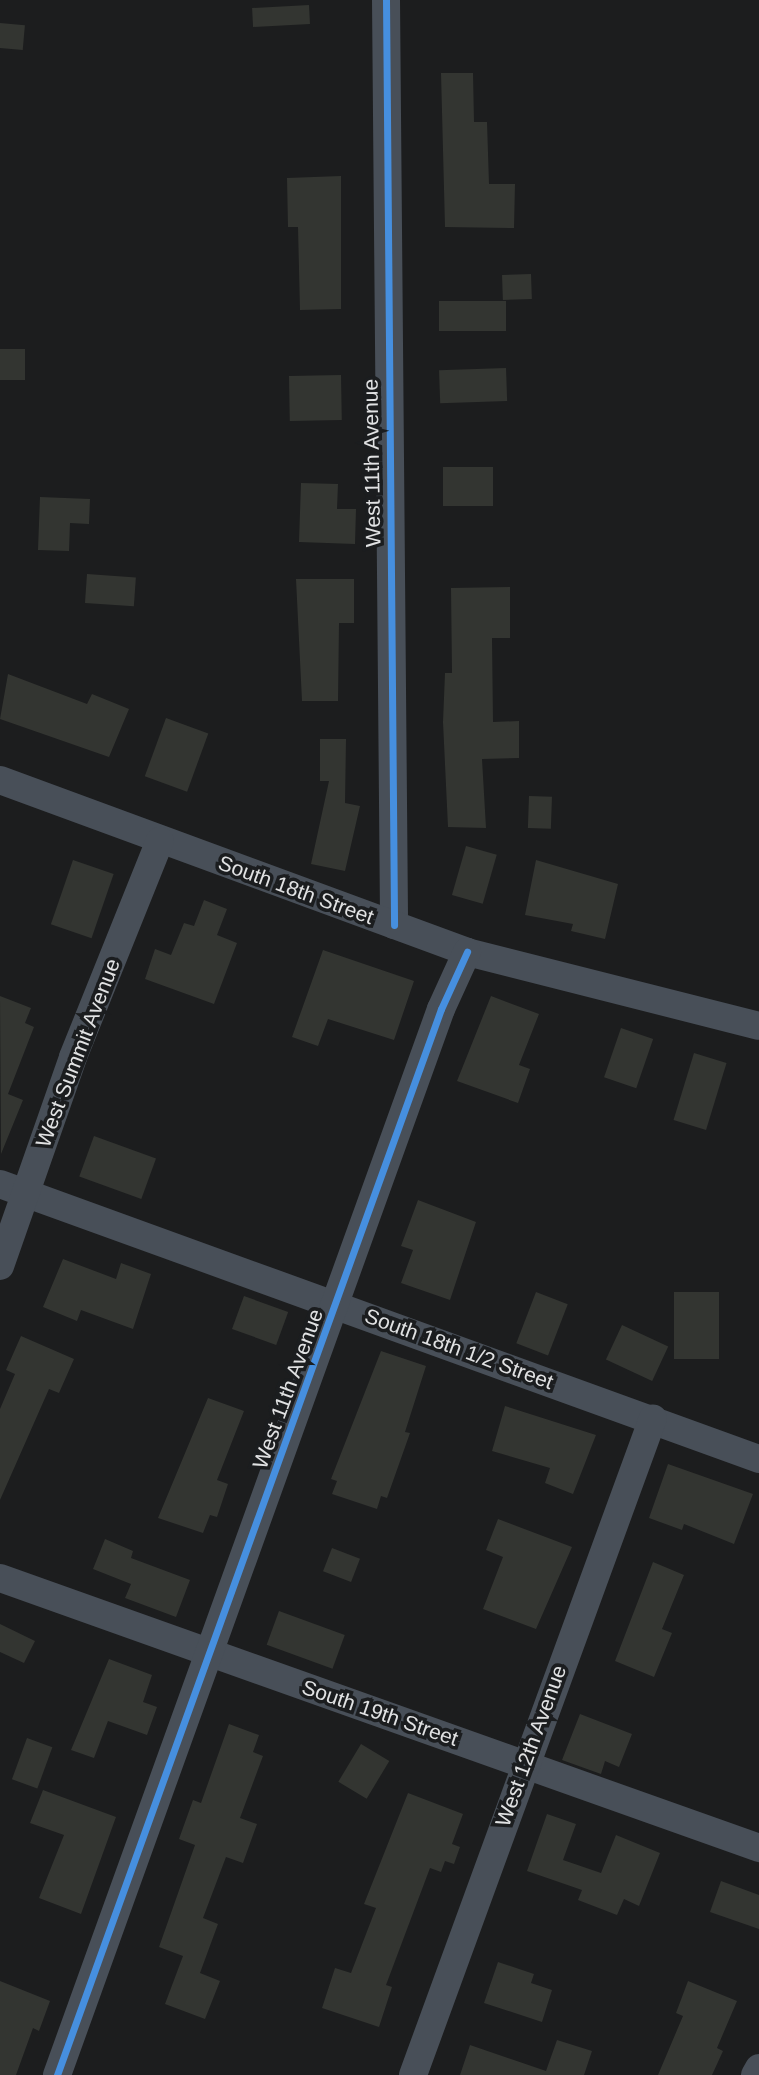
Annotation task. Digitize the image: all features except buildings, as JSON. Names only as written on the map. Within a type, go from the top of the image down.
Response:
[{"type":"street","name":"West 11th Avenue","points":[[386,0],[394,925]]},
{"type":"street","name":"South 18th Street","points":[[0,780],[467,952],[759,1026]]},
{"type":"street","name":"West Summit Avenue","points":[[0,1266],[13,1188],[160,841]]},
{"type":"street","name":"West 11th Avenue","points":[[57,2075],[212,1655],[441,1009],[467,952]]},
{"type":"street","name":"South 18th 1/2 Street","points":[[13,1188],[653,1418],[759,1459]]},
{"type":"street","name":"West 12th Avenue","points":[[413,2075],[524,1763],[653,1418]]},
{"type":"street","name":"South 19th Street","points":[[0,1578],[759,1849]]},
{"type":"street","points":[[755,2075],[759,2068]]},
{"type":"cycle path","points":[[386,0],[394,925]]},
{"type":"cycle path","points":[[57,2075],[441,1009],[467,952]]}]
